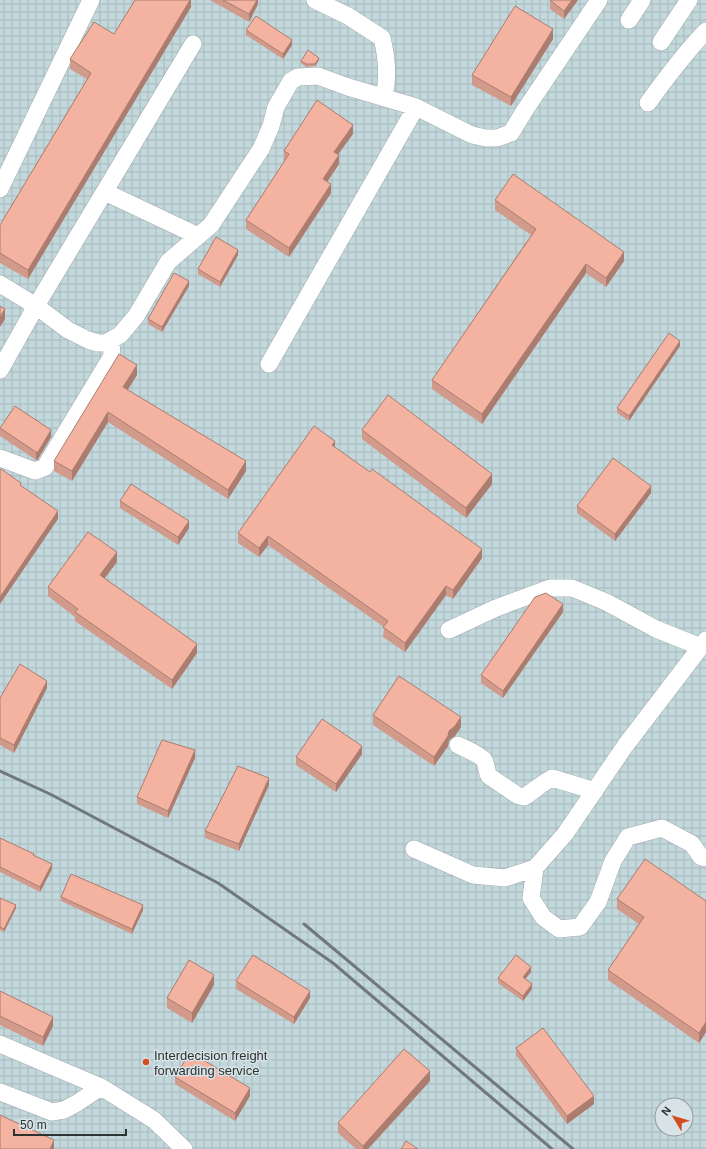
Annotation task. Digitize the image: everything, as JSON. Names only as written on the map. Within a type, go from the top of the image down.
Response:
[{"type":"street","points":[[0,189],[91,0]]},
{"type":"street","points":[[315,0],[348,16],[382,38],[388,69],[388,83],[384,97]]},
{"type":"street","points":[[0,284],[36,306],[68,330],[88,340],[98,343],[106,343],[120,335],[136,316],[168,262],[211,225],[261,149],[271,126],[276,107],[291,81],[298,77],[318,76],[348,87],[416,107],[472,134],[486,138],[497,138],[511,133],[599,0]]},
{"type":"street","points":[[630,20],[642,0]]},
{"type":"street","points":[[661,42],[689,0]]},
{"type":"street","points":[[648,104],[692,45],[706,31]]},
{"type":"street","points":[[0,370],[36,306],[193,44]]},
{"type":"street","points":[[269,364],[416,107]]},
{"type":"street","points":[[105,192],[198,236]]},
{"type":"street","points":[[0,458],[35,471],[45,467],[112,356],[111,340]]},
{"type":"street","points":[[414,849],[473,875],[505,878],[535,868],[565,834],[626,746],[703,643],[656,629],[606,602],[572,588],[550,588],[496,608],[449,630]]},
{"type":"street","points":[[458,745],[483,758],[486,762],[487,773],[489,776],[517,795],[524,797],[552,778],[595,791]]},
{"type":"street","points":[[535,868],[531,898],[543,917],[559,929],[580,927],[598,902],[613,861],[628,837],[662,828],[692,844],[701,857],[706,858]]},
{"type":"street","points":[[0,1044],[101,1087],[154,1120],[184,1149]]},
{"type":"street","points":[[0,1092],[52,1112],[64,1110],[70,1107],[101,1087]]},
{"type":"shaded area","points":[[0,0],[706,0],[706,1149],[0,1149]]},
{"type":"building","points":[[135,0],[190,0],[28,270],[0,253],[0,225],[91,73],[70,59],[94,22],[114,34]]},
{"type":"building","points":[[223,0],[257,0],[249,14]]},
{"type":"building","points":[[550,0],[572,0],[564,11]]},
{"type":"building","points":[[515,6],[553,29],[511,97],[472,75]]},
{"type":"building","points":[[256,16],[292,40],[283,54],[246,30]]},
{"type":"building","points":[[308,50],[319,58],[315,64],[306,64],[301,61]]},
{"type":"building","points":[[317,100],[353,125],[334,152],[339,155],[323,179],[331,184],[289,248],[246,220],[289,154],[284,151]]},
{"type":"building","points":[[513,174],[624,252],[606,278],[586,264],[482,414],[432,380],[536,229],[495,200]]},
{"type":"building","points":[[216,237],[238,250],[220,282],[198,269]]},
{"type":"building","points":[[174,273],[189,281],[162,327],[148,319]]},
{"type":"building","points":[[0,306],[5,309],[0,317]]},
{"type":"building","points":[[669,333],[680,341],[629,416],[617,408]]},
{"type":"building","points":[[119,354],[137,365],[123,387],[246,461],[228,490],[108,412],[72,471],[54,461]]},
{"type":"building","points":[[388,395],[492,474],[466,508],[362,430]]},
{"type":"building","points":[[15,406],[51,430],[38,452],[0,428]]},
{"type":"building","points":[[314,426],[335,441],[332,445],[370,472],[372,469],[482,549],[453,590],[446,586],[405,643],[383,627],[388,621],[268,536],[259,548],[238,533]]},
{"type":"building","points":[[613,458],[651,486],[615,534],[577,506]]},
{"type":"building","points":[[1,469],[21,483],[20,485],[58,511],[0,597],[0,470]]},
{"type":"building","points":[[131,484],[189,521],[178,537],[120,501]]},
{"type":"building","points":[[88,532],[117,552],[100,575],[197,644],[172,680],[75,612],[78,609],[48,587]]},
{"type":"building","points":[[546,593],[563,604],[503,691],[481,675],[535,597]]},
{"type":"building","points":[[20,664],[47,681],[14,745],[0,738],[0,698]]},
{"type":"building","points":[[399,676],[461,717],[455,726],[449,731],[448,736],[434,757],[373,715]]},
{"type":"building","points":[[322,719],[362,746],[336,784],[296,757]]},
{"type":"building","points":[[162,740],[195,750],[168,811],[137,797]]},
{"type":"building","points":[[238,766],[269,778],[239,844],[205,831]]},
{"type":"building","points":[[0,838],[52,864],[40,887],[0,867]]},
{"type":"building","points":[[645,859],[706,901],[706,1022],[699,1033],[608,970],[644,917],[617,899]]},
{"type":"building","points":[[71,874],[143,905],[132,929],[61,897]]},
{"type":"building","points":[[0,898],[16,905],[4,929],[0,927]]},
{"type":"building","points":[[253,955],[310,991],[294,1017],[236,981]]},
{"type":"building","points":[[516,955],[531,967],[523,977],[532,984],[523,996],[498,978]]},
{"type":"building","points":[[189,960],[214,975],[192,1013],[167,998]]},
{"type":"building","points":[[0,991],[53,1017],[43,1037],[0,1016]]},
{"type":"building","points":[[543,1028],[594,1096],[567,1116],[516,1048]]},
{"type":"building","points":[[404,1049],[430,1071],[363,1146],[338,1123]]},
{"type":"building","points":[[190,1052],[250,1088],[235,1113],[175,1077]]},
{"type":"building","points":[[0,1115],[54,1140],[50,1149],[0,1149]]},
{"type":"building","points":[[406,1141],[418,1149],[401,1149]]},
{"type":"railway","points":[[0,771],[50,794],[218,883],[333,963],[552,1149]]},
{"type":"railway","points":[[304,924],[573,1149]]},
{"type":"place","name":"Interdecision freight forwarding service","points":[[146,1062]]}]
